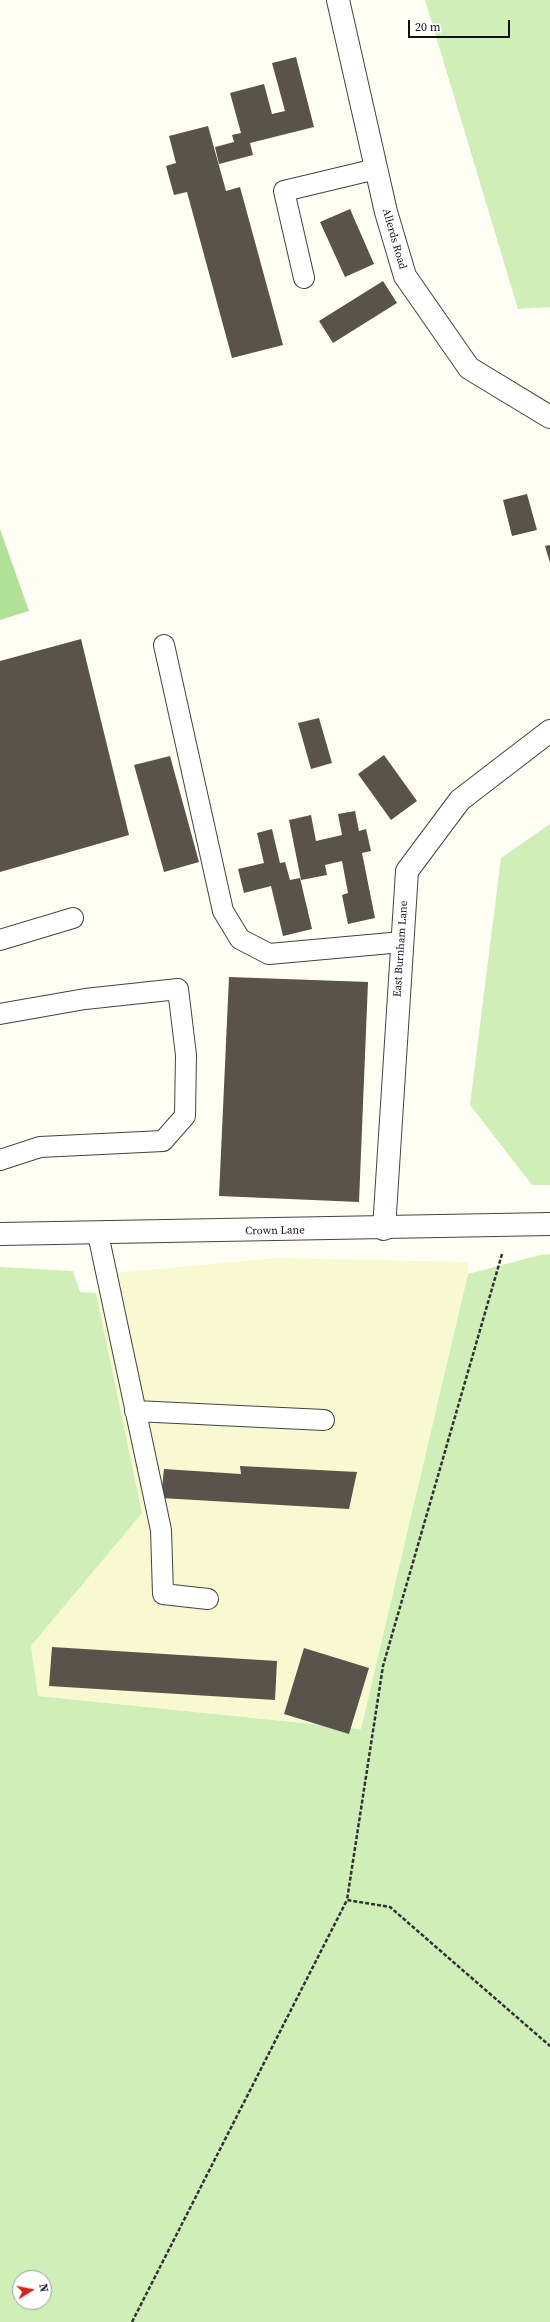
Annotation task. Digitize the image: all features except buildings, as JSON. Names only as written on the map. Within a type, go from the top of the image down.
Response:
[{"type":"street","name":"Allerds Road","points":[[338,0],[376,169],[405,276],[469,368],[550,417]]},
{"type":"street","name":"East Burnham Lane","points":[[384,1229],[407,871],[460,800],[550,730]]},
{"type":"street","name":"Crown Lane","points":[[0,1234],[98,1234],[384,1229],[510,1224],[550,1224]]},
{"type":"lane","points":[[304,278],[284,191],[376,169]]},
{"type":"lane","points":[[164,645],[223,911],[240,939],[269,954],[402,942]]},
{"type":"lane","points":[[0,940],[73,918]]},
{"type":"lane","points":[[0,1014],[85,999],[178,989],[186,1055],[185,1116],[163,1141],[40,1147],[0,1160]]},
{"type":"lane","points":[[98,1234],[161,1530],[163,1594],[208,1599]]},
{"type":"lane","points":[[135,1411],[324,1420]]},
{"type":"path","points":[[132,2322],[347,1900],[383,1666],[510,1224]]},
{"type":"path","points":[[347,1900],[390,1907],[550,2046]]},
{"type":"green space","points":[[425,0],[550,0],[550,307],[518,309]]},
{"type":"green space","points":[[0,529],[29,611],[0,620]]},
{"type":"green space","points":[[550,824],[550,1185],[532,1185],[470,1105],[501,858]]},
{"type":"green space","points":[[550,1254],[550,2322],[0,2322],[0,1267],[73,1271],[80,1292],[96,1293],[142,1513],[31,1646],[38,1696],[361,1729],[468,1274],[540,1255]]},
{"type":"green space","points":[[278,1258],[467,1262],[468,1274],[361,1729],[38,1696],[31,1646],[142,1513],[96,1293],[114,1273]]}]
